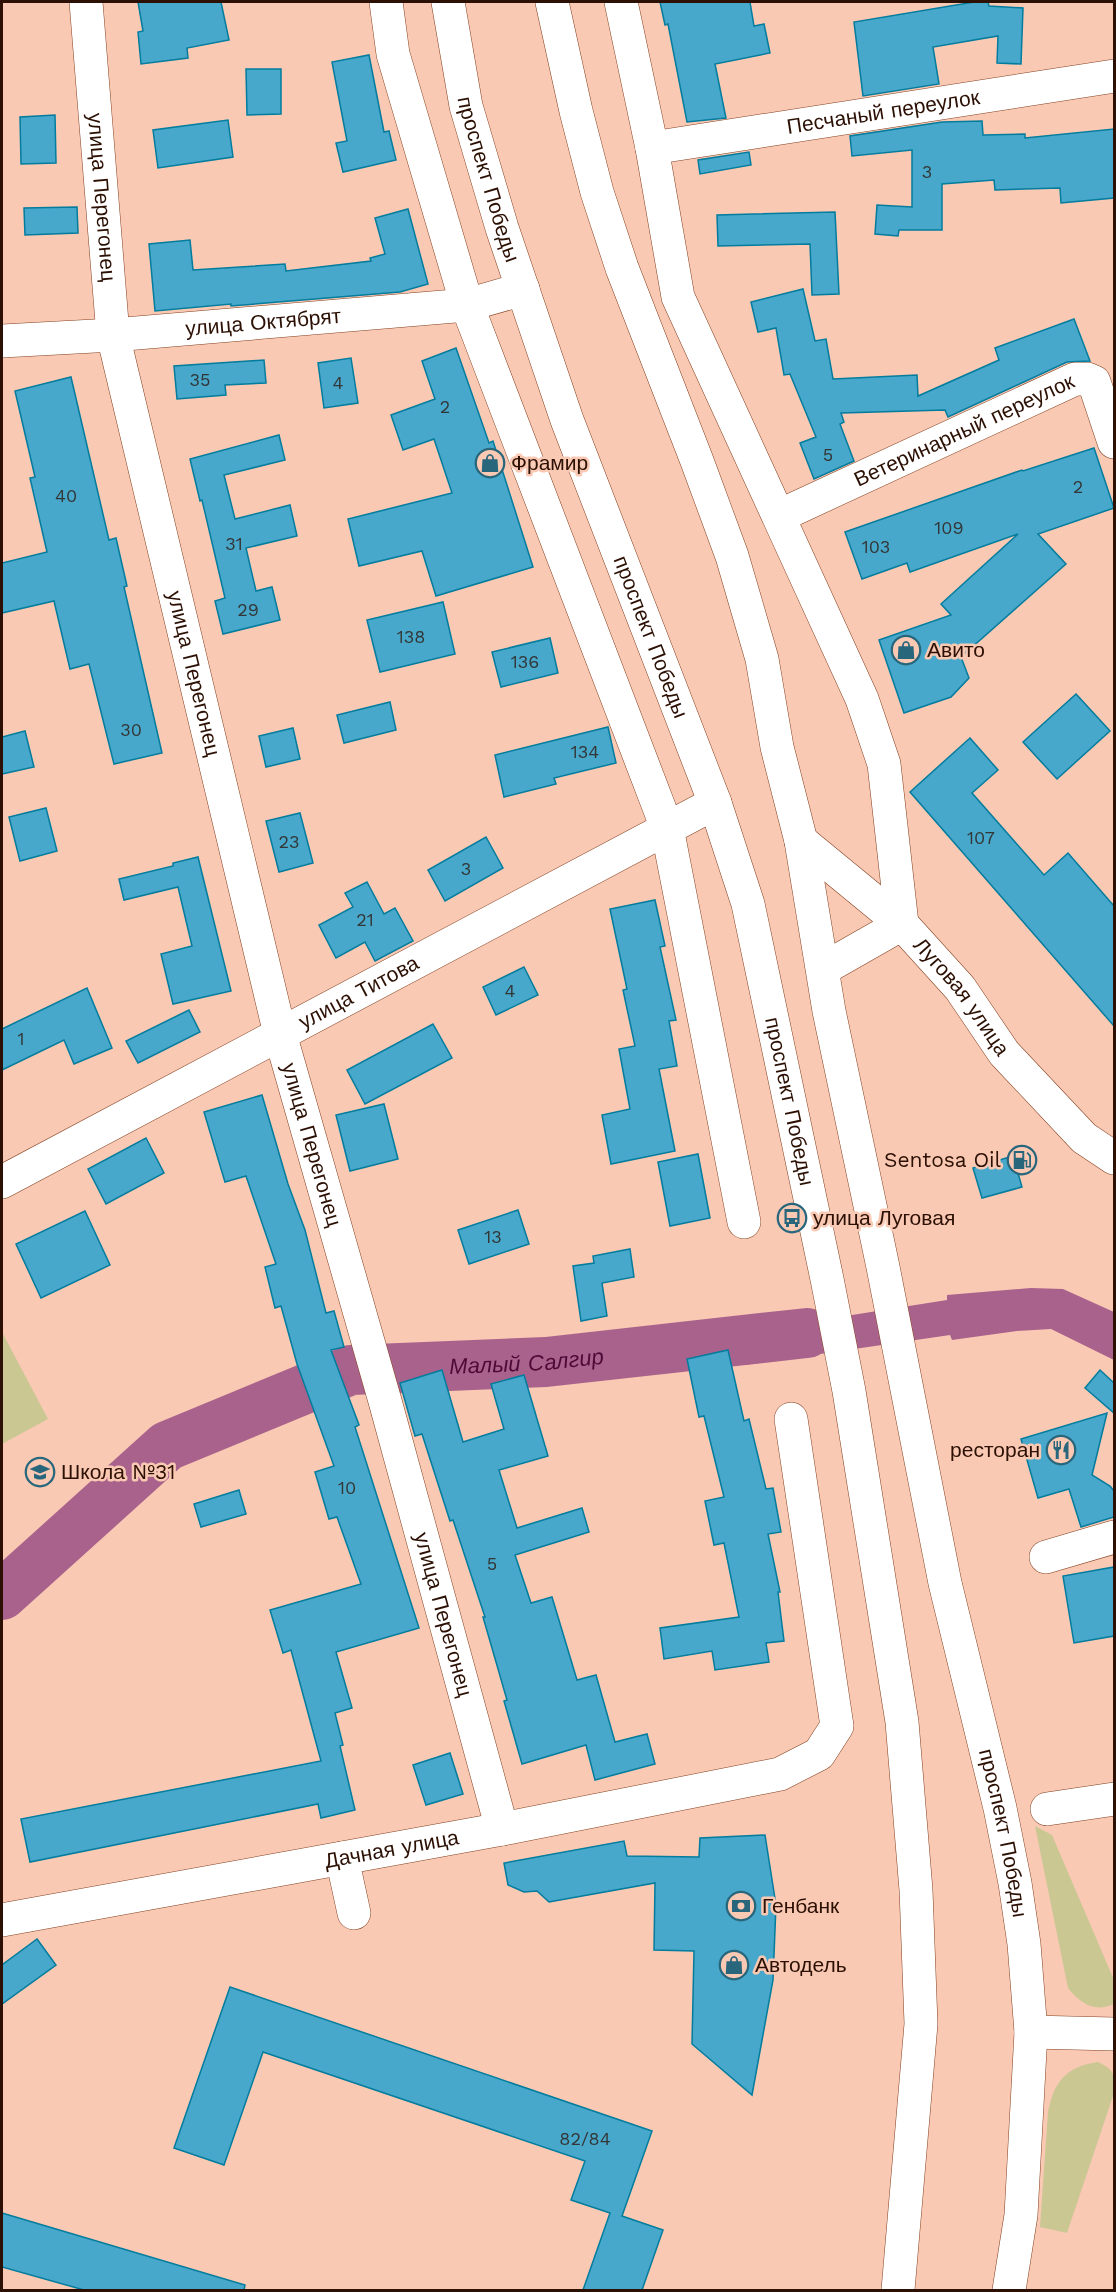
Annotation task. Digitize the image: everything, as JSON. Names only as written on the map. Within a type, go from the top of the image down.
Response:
[{"type":"street","name":"улица Перегонец","points":[[86,2],[113,335],[280,1034],[386,1401],[502,1829]]},
{"type":"street","points":[[386,2],[393,54],[467,305],[667,828],[744,1222]]},
{"type":"street","name":"проспект Победы","points":[[448,2],[466,106],[502,228],[567,420],[715,803],[748,904],[827,1279],[849,1391],[902,1722],[916,1890],[921,2024],[898,2290]]},
{"type":"street","points":[[552,2],[597,192],[638,314],[698,460],[732,556],[759,647],[777,747],[801,841],[823,969],[902,924],[884,764],[862,699],[678,297],[652,148],[621,2]]},
{"type":"street","name":"Песчаный переулок","points":[[652,148],[1114,76]]},
{"type":"street","name":"улица Октябрят","points":[[2,342],[113,335],[467,305],[524,289]]},
{"type":"street","name":"Ветеринарный переулок","points":[[779,516],[1075,379],[1087,379],[1094,382],[1114,442]]},
{"type":"street","name":"улица Титова","points":[[2,1182],[715,803]]},
{"type":"street","name":"Луговая улица","points":[[801,841],[902,924],[960,988],[1004,1053],[1084,1138],[1114,1158]]},
{"type":"street","name":"проспект Победы","points":[[823,969],[829,1011],[883,1267],[945,1583],[1016,1883],[1024,1944],[1031,2032],[1021,2215],[1009,2290]]},
{"type":"street","name":"Дачная улица","points":[[2,1920],[502,1829],[780,1774],[819,1754],[837,1726],[791,1419]]},
{"type":"street","points":[[1046,1557],[1114,1537]]},
{"type":"street","points":[[1047,1809],[1114,1799]]},
{"type":"street","points":[[342,1858],[354,1913]]},
{"type":"street","points":[[1031,2032],[1114,2034]]},
{"type":"shaded area","points":[[1031,1288],[1063,1289],[1114,1312],[1114,1360],[1051,1329],[952,1340],[950,1335],[745,1365],[739,1333],[947,1300],[947,1295]]},
{"type":"shaded area","points":[[2,1332],[48,1419],[2,1444]]},
{"type":"shaded area","points":[[1035,1826],[1052,1835],[1114,1980],[1114,2004],[1107,2007],[1088,2005],[1068,1988]]},
{"type":"shaded area","points":[[1098,2062],[1113,2074],[1114,2093],[1067,2233],[1040,2227],[1048,2112],[1054,2092],[1063,2077],[1070,2072],[1087,2064]]},
{"type":"building","points":[[138,2],[221,2],[229,40],[187,48],[188,58],[141,64],[138,32],[143,31]]},
{"type":"building","points":[[660,2],[750,2],[754,26],[764,24],[770,53],[715,64],[726,118],[687,122],[668,24],[665,25]]},
{"type":"building","points":[[974,2],[988,2],[989,6],[1023,8],[1021,64],[997,63],[998,36],[933,47],[939,84],[863,96],[854,22]]},
{"type":"building","points":[[369,55],[384,132],[389,131],[396,160],[343,172],[336,143],[347,141],[332,62]]},
{"type":"building","points":[[246,69],[281,69],[281,114],[247,115]]},
{"type":"building","points":[[55,115],[56,163],[21,164],[20,117]]},
{"type":"building","points":[[228,120],[233,157],[158,168],[153,130]]},
{"type":"building","points":[[982,121],[983,135],[1025,134],[1025,138],[1114,129],[1114,198],[1061,203],[1060,188],[995,190],[994,180],[942,184],[942,230],[899,230],[898,236],[875,234],[877,205],[912,207],[912,150],[852,156],[850,136],[942,122]]},
{"type":"building","points":[[749,152],[751,165],[700,174],[698,160]]},
{"type":"building","points":[[77,207],[78,233],[25,235],[24,208]]},
{"type":"building","points":[[408,209],[428,284],[400,292],[155,311],[149,244],[190,240],[193,270],[285,264],[286,271],[371,261],[370,258],[385,254],[375,218]]},
{"type":"building","points":[[835,212],[839,294],[812,295],[810,244],[718,246],[717,215]]},
{"type":"building","points":[[803,289],[815,341],[826,339],[833,379],[917,375],[918,396],[999,360],[995,348],[1074,319],[1090,361],[1067,362],[948,417],[945,410],[841,413],[844,422],[840,424],[854,461],[814,479],[800,443],[816,437],[790,374],[784,375],[776,328],[758,332],[751,302]]},
{"type":"building","points":[[456,348],[489,443],[493,441],[533,567],[436,596],[422,551],[359,566],[348,519],[452,493],[434,439],[403,450],[391,415],[435,399],[422,361]]},
{"type":"building","points":[[351,358],[358,403],[324,408],[318,363]]},
{"type":"building","points":[[264,360],[266,383],[225,385],[226,395],[177,399],[174,366]]},
{"type":"building","points":[[71,377],[109,540],[116,538],[127,586],[124,587],[162,753],[114,764],[89,664],[70,669],[54,601],[2,613],[2,563],[47,552],[30,478],[35,477],[15,391]]},
{"type":"building","points":[[279,435],[285,460],[224,475],[235,519],[290,505],[297,536],[246,548],[256,591],[272,587],[280,620],[223,634],[215,601],[225,598],[190,459]]},
{"type":"building","points":[[1094,448],[1114,508],[1038,534],[1066,564],[961,657],[969,678],[951,697],[904,713],[879,640],[951,615],[941,604],[1018,534],[910,572],[907,563],[862,579],[845,532],[1022,470]]},
{"type":"building","points":[[443,602],[455,654],[380,672],[367,620]]},
{"type":"building","points":[[550,638],[558,673],[501,687],[492,652]]},
{"type":"building","points":[[1076,694],[1110,731],[1057,779],[1023,742]]},
{"type":"building","points":[[390,702],[396,730],[344,743],[337,715]]},
{"type":"building","points":[[608,727],[616,763],[554,778],[556,784],[504,797],[495,755]]},
{"type":"building","points":[[293,728],[300,759],[266,767],[259,736]]},
{"type":"building","points":[[25,731],[34,767],[2,774],[2,737]]},
{"type":"building","points":[[970,738],[998,770],[972,793],[1044,875],[1068,853],[1114,906],[1114,1026],[910,792]]},
{"type":"building","points":[[46,808],[57,851],[20,861],[9,817]]},
{"type":"building","points":[[300,813],[313,863],[279,872],[266,821]]},
{"type":"building","points":[[486,837],[503,868],[445,901],[428,870]]},
{"type":"building","points":[[198,857],[231,991],[173,1004],[161,954],[192,946],[178,887],[124,900],[119,879],[173,866],[173,863]]},
{"type":"building","points":[[367,882],[384,914],[395,908],[413,941],[375,961],[365,942],[336,958],[319,925],[353,907],[345,893]]},
{"type":"building","points":[[655,900],[665,946],[660,947],[676,1020],[669,1021],[677,1066],[659,1069],[675,1151],[611,1164],[602,1115],[630,1109],[619,1049],[635,1046],[623,990],[627,989],[610,909]]},
{"type":"building","points":[[524,967],[538,995],[496,1015],[483,987]]},
{"type":"building","points":[[87,988],[112,1048],[74,1064],[64,1040],[2,1070],[2,1029]]},
{"type":"building","points":[[189,1010],[200,1032],[138,1063],[126,1041]]},
{"type":"building","points":[[433,1024],[452,1058],[365,1104],[347,1070]]},
{"type":"building","points":[[262,1095],[288,1184],[305,1230],[326,1313],[334,1311],[344,1347],[331,1350],[359,1425],[355,1427],[419,1628],[336,1652],[352,1708],[335,1713],[355,1810],[321,1818],[318,1804],[30,1862],[21,1819],[321,1761],[291,1650],[283,1653],[270,1610],[361,1584],[337,1517],[329,1519],[315,1472],[334,1466],[297,1364],[281,1306],[275,1308],[265,1267],[276,1264],[246,1176],[225,1182],[204,1112]]},
{"type":"building","points":[[384,1104],[398,1159],[350,1171],[336,1115]]},
{"type":"building","points":[[146,1138],[164,1173],[106,1204],[88,1169]]},
{"type":"building","points":[[698,1154],[710,1218],[670,1226],[658,1162]]},
{"type":"building","points":[[1013,1156],[1022,1187],[982,1198],[973,1168]]},
{"type":"building","points":[[518,1210],[529,1244],[469,1264],[458,1230]]},
{"type":"building","points":[[85,1211],[110,1265],[41,1298],[16,1244]]},
{"type":"building","points":[[630,1249],[634,1277],[602,1283],[607,1316],[581,1321],[573,1266],[594,1263],[593,1256]]},
{"type":"building","points":[[728,1350],[744,1421],[749,1419],[766,1489],[773,1488],[781,1532],[768,1534],[780,1592],[778,1592],[784,1641],[766,1643],[769,1662],[715,1670],[712,1651],[664,1659],[660,1628],[739,1617],[724,1543],[714,1545],[705,1501],[724,1497],[704,1416],[699,1417],[687,1359]]},
{"type":"building","points":[[442,1370],[463,1442],[504,1429],[491,1384],[524,1375],[548,1456],[499,1470],[517,1528],[582,1508],[589,1532],[515,1555],[531,1603],[552,1597],[577,1680],[596,1675],[615,1742],[647,1734],[655,1764],[595,1780],[586,1745],[522,1764],[504,1701],[507,1700],[483,1617],[485,1617],[453,1520],[450,1521],[422,1434],[415,1436],[400,1383]]},
{"type":"building","points":[[1100,1370],[1114,1383],[1114,1413],[1085,1388]]},
{"type":"building","points":[[1107,1413],[1092,1475],[1114,1491],[1114,1517],[1081,1527],[1069,1489],[1038,1498],[1021,1439]]},
{"type":"building","points":[[239,1490],[246,1514],[201,1527],[194,1504]]},
{"type":"building","points":[[1114,1567],[1114,1636],[1074,1643],[1063,1576]]},
{"type":"building","points":[[450,1753],[463,1794],[426,1805],[413,1765]]},
{"type":"building","name":"Автодель","points":[[765,1835],[776,1905],[773,1980],[752,2095],[692,2044],[694,1951],[654,1950],[655,1883],[549,1902],[537,1891],[524,1892],[508,1885],[504,1863],[624,1841],[627,1856],[699,1857],[700,1838]]},
{"type":"building","points":[[37,1939],[56,1965],[2,2004],[2,1965]]},
{"type":"building","points":[[230,1987],[652,2131],[622,2216],[663,2230],[642,2290],[583,2290],[610,2213],[571,2200],[585,2161],[263,2052],[224,2165],[174,2148]]},
{"type":"building","points":[[2,2213],[245,2285],[244,2290],[84,2290],[2,2267]]},
{"type":"waterway","name":"Малый Салгир","points":[[2,1595],[167,1446],[351,1370],[546,1362],[807,1333]]},
{"type":"place","name":"Фрамир","points":[[490,463]]},
{"type":"place","name":"Авито","points":[[906,650]]},
{"type":"place","name":"Sentosa Oil","points":[[1022,1160]]},
{"type":"place","name":"улица Луговая","points":[[792,1218]]},
{"type":"place","name":"ресторан","points":[[1061,1450]]},
{"type":"place","name":"Школа №31","points":[[40,1472]]},
{"type":"place","name":"Генбанк","points":[[741,1906]]},
{"type":"place","name":"Автодель","points":[[734,1965]]}]
